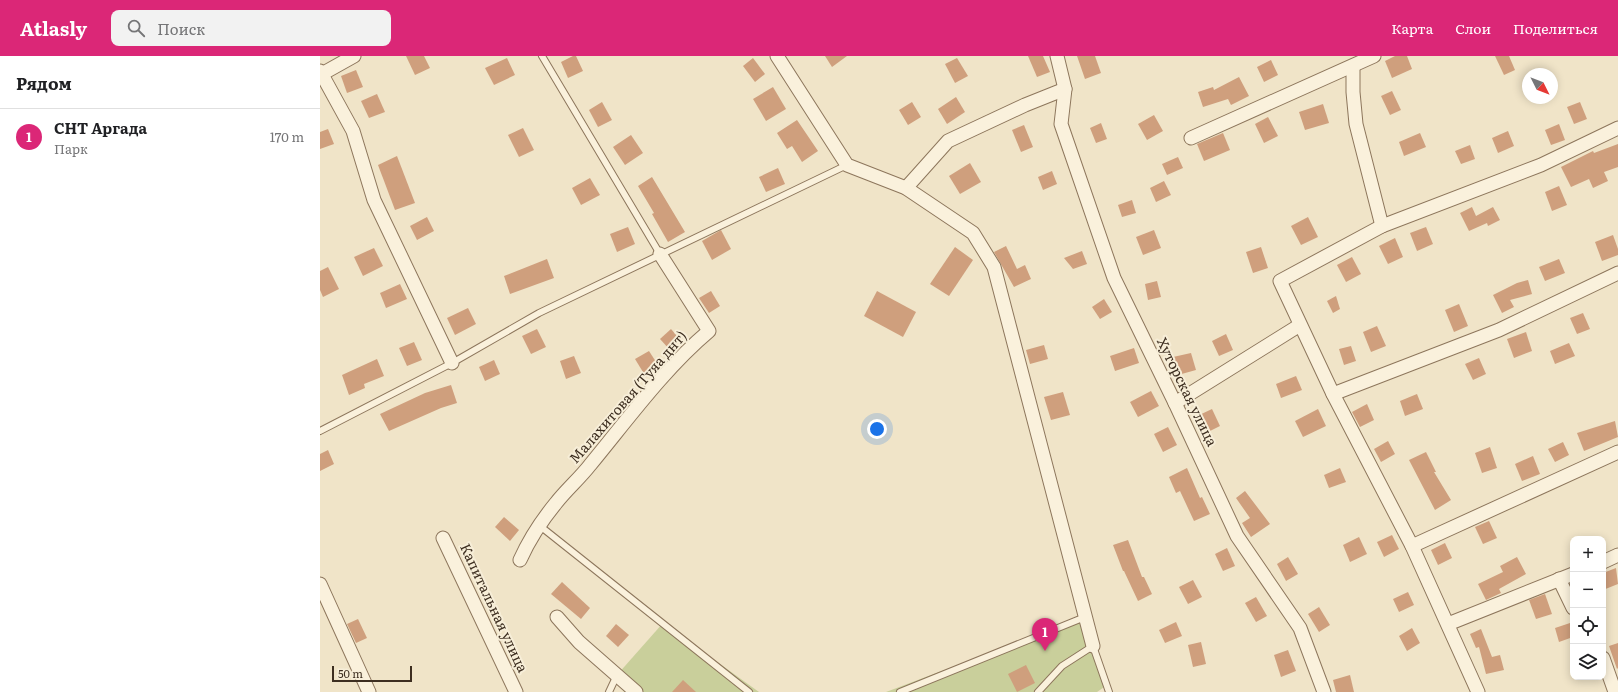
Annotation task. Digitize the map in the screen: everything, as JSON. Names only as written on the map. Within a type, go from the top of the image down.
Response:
[{"type":"street","points":[[354,56],[321,73],[353,130],[374,200],[452,362]]},
{"type":"street","points":[[777,56],[847,165],[906,188],[973,233],[994,268],[1093,646]]},
{"type":"street","points":[[906,188],[948,141],[1025,104],[1065,89],[1057,56]]},
{"type":"street","points":[[1191,138],[1374,56]]},
{"type":"street","points":[[1353,66],[1353,92],[1356,124],[1382,226]]},
{"type":"street","name":"Хуторская улица","points":[[1065,89],[1061,124],[1114,278],[1175,403],[1237,536],[1300,628],[1324,692]]},
{"type":"street","points":[[1478,692],[1412,546],[1333,394],[1280,281],[1382,226],[1541,165],[1618,128]]},
{"type":"street","name":"Малахитовая (Туяа днт)","points":[[520,560],[526,547],[555,503],[585,472],[653,388],[709,330],[660,254]]},
{"type":"street","points":[[1333,394],[1499,330],[1618,274]]},
{"type":"street","points":[[1175,403],[1300,325]]},
{"type":"street","points":[[1412,546],[1618,452]]},
{"type":"street","name":"Капитальная улица","points":[[443,538],[516,692]]},
{"type":"street","points":[[1606,561],[1618,556]]},
{"type":"street","points":[[1448,624],[1570,575]]},
{"type":"street","points":[[1559,579],[1570,602]]},
{"type":"street","points":[[320,584],[369,692]]},
{"type":"street","points":[[557,618],[578,642],[636,692]]},
{"type":"street","points":[[1606,666],[1615,692]]},
{"type":"lane","points":[[542,56],[660,254]]},
{"type":"lane","points":[[320,431],[452,362],[539,313],[847,165]]},
{"type":"lane","points":[[540,526],[749,692]]},
{"type":"lane","points":[[900,692],[1085,617]]},
{"type":"lane","points":[[1038,692],[1062,666],[1093,646],[1109,692]]},
{"type":"lane","points":[[609,692],[617,675]]},
{"type":"green space","points":[[1085,617],[1107,685],[1097,692],[886,692]]},
{"type":"green space","points":[[663,623],[759,692],[624,692],[617,675]]},
{"type":"building","points":[[406,56],[424,56],[430,68],[415,75]]},
{"type":"building","points":[[576,56],[583,71],[568,78],[561,62]]},
{"type":"building","points":[[825,56],[847,56],[832,67]]},
{"type":"building","points":[[1028,56],[1043,56],[1050,72],[1037,77]]},
{"type":"building","points":[[1077,56],[1095,56],[1101,73],[1085,79]]},
{"type":"building","points":[[1395,56],[1407,56],[1412,69],[1392,78],[1385,61]]},
{"type":"building","points":[[1495,56],[1509,56],[1515,70],[1504,75]]},
{"type":"building","points":[[507,58],[515,75],[494,85],[485,68]]},
{"type":"building","points":[[753,58],[765,74],[755,82],[743,66]]},
{"type":"building","points":[[957,58],[968,76],[955,83],[945,64]]},
{"type":"building","points":[[1271,60],[1278,75],[1264,82],[1257,67]]},
{"type":"building","points":[[356,70],[363,87],[347,93],[341,76]]},
{"type":"building","points":[[1239,77],[1249,96],[1231,105],[1228,99],[1203,107],[1198,92],[1213,87],[1214,90]]},
{"type":"building","points":[[773,87],[786,109],[766,121],[753,99]]},
{"type":"building","points":[[1392,91],[1401,110],[1390,115],[1381,96]]},
{"type":"building","points":[[377,94],[385,112],[369,118],[361,101]]},
{"type":"building","points":[[956,97],[965,112],[947,124],[938,109]]},
{"type":"building","points":[[602,102],[612,120],[598,127],[589,110]]},
{"type":"building","points":[[912,102],[921,117],[908,125],[899,110]]},
{"type":"building","points":[[1580,102],[1587,119],[1574,124],[1567,107]]},
{"type":"building","points":[[1323,104],[1329,123],[1305,130],[1299,112]]},
{"type":"building","points":[[1154,115],[1163,131],[1147,140],[1138,124]]},
{"type":"building","points":[[1268,117],[1278,136],[1264,143],[1255,124]]},
{"type":"building","points":[[797,120],[818,151],[802,162],[792,146],[787,149],[777,133]]},
{"type":"building","points":[[1101,123],[1107,139],[1096,143],[1090,128]]},
{"type":"building","points":[[1559,124],[1565,140],[1551,145],[1545,130]]},
{"type":"building","points":[[1024,125],[1033,147],[1021,152],[1012,130]]},
{"type":"building","points":[[523,128],[534,150],[519,157],[508,135]]},
{"type":"building","points":[[328,129],[334,144],[320,149],[320,132]]},
{"type":"building","points":[[1508,131],[1514,146],[1498,153],[1492,138]]},
{"type":"building","points":[[1223,133],[1230,150],[1204,161],[1197,144]]},
{"type":"building","points":[[1420,133],[1426,147],[1404,156],[1399,142]]},
{"type":"building","points":[[631,135],[643,153],[625,165],[613,147]]},
{"type":"building","points":[[1618,144],[1618,167],[1604,172],[1608,181],[1593,188],[1589,179],[1571,187],[1561,167],[1593,151],[1594,153]]},
{"type":"building","points":[[1470,145],[1475,159],[1461,164],[1455,151]]},
{"type":"building","points":[[397,156],[415,203],[395,210],[378,165]]},
{"type":"building","points":[[1178,157],[1183,168],[1167,175],[1162,164]]},
{"type":"building","points":[[970,163],[981,182],[960,194],[949,176]]},
{"type":"building","points":[[778,168],[785,184],[766,192],[759,177]]},
{"type":"building","points":[[1052,171],[1057,184],[1043,190],[1038,177]]},
{"type":"building","points":[[652,177],[685,232],[668,242],[652,214],[654,213],[638,186]]},
{"type":"building","points":[[590,178],[600,195],[581,205],[572,188]]},
{"type":"building","points":[[1164,181],[1171,195],[1156,202],[1150,188]]},
{"type":"building","points":[[1559,186],[1567,205],[1552,211],[1545,192]]},
{"type":"building","points":[[1132,200],[1136,213],[1122,217],[1118,205]]},
{"type":"building","points":[[1472,207],[1476,216],[1493,207],[1500,220],[1488,226],[1487,223],[1469,231],[1460,213]]},
{"type":"building","points":[[427,217],[434,231],[417,240],[410,226]]},
{"type":"building","points":[[1308,217],[1318,237],[1301,245],[1291,226]]},
{"type":"building","points":[[628,227],[635,244],[617,252],[610,234]]},
{"type":"building","points":[[1426,227],[1433,244],[1417,251],[1410,233]]},
{"type":"building","points":[[721,230],[731,249],[712,260],[702,241]]},
{"type":"building","points":[[1154,230],[1161,248],[1143,255],[1136,237]]},
{"type":"building","points":[[1613,235],[1618,249],[1618,255],[1602,261],[1595,242]]},
{"type":"building","points":[[1395,238],[1403,257],[1388,264],[1379,246]]},
{"type":"building","points":[[1006,246],[1017,269],[1025,265],[1031,279],[1014,287],[994,252]]},
{"type":"building","points":[[955,247],[973,260],[949,296],[930,284]]},
{"type":"building","points":[[1261,247],[1268,268],[1253,273],[1246,252]]},
{"type":"building","points":[[374,248],[383,266],[363,276],[354,257]]},
{"type":"building","points":[[1082,251],[1087,264],[1073,269],[1064,258]]},
{"type":"building","points":[[1352,257],[1361,274],[1346,282],[1337,265]]},
{"type":"building","points":[[547,259],[554,278],[510,294],[504,276]]},
{"type":"building","points":[[1559,259],[1565,273],[1545,281],[1539,267]]},
{"type":"building","points":[[328,267],[339,289],[323,297],[320,290],[320,271]]},
{"type":"building","points":[[1528,280],[1532,294],[1510,300],[1514,307],[1502,313],[1493,295],[1517,283]]},
{"type":"building","points":[[1157,281],[1161,297],[1148,300],[1145,284]]},
{"type":"building","points":[[400,284],[407,299],[386,308],[380,293]]},
{"type":"building","points":[[711,291],[720,306],[709,313],[699,298]]},
{"type":"building","points":[[877,291],[916,312],[903,337],[864,316]]},
{"type":"building","points":[[1336,296],[1340,309],[1333,313],[1327,301]]},
{"type":"building","points":[[1104,299],[1112,312],[1100,319],[1092,307]]},
{"type":"building","points":[[1459,304],[1468,326],[1454,332],[1445,310]]},
{"type":"building","points":[[468,308],[476,324],[455,335],[447,318]]},
{"type":"building","points":[[1583,313],[1590,329],[1577,334],[1570,318]]},
{"type":"building","points":[[1377,326],[1386,346],[1371,352],[1363,332]]},
{"type":"building","points":[[537,329],[546,347],[531,354],[522,336]]},
{"type":"building","points":[[671,329],[681,341],[670,350],[660,339]]},
{"type":"building","points":[[1526,332],[1532,351],[1514,358],[1507,339]]},
{"type":"building","points":[[1226,334],[1233,350],[1219,356],[1212,341]]},
{"type":"building","points":[[414,342],[422,360],[407,366],[399,348]]},
{"type":"building","points":[[1569,343],[1575,356],[1555,364],[1550,351]]},
{"type":"building","points":[[1044,345],[1048,359],[1030,364],[1026,350]]},
{"type":"building","points":[[1351,346],[1356,361],[1344,365],[1339,349]]},
{"type":"building","points":[[1134,348],[1139,363],[1115,371],[1110,356]]},
{"type":"building","points":[[649,351],[660,368],[646,377],[635,359]]},
{"type":"building","points":[[1191,353],[1196,370],[1178,375],[1173,357]]},
{"type":"building","points":[[574,356],[581,373],[566,379],[560,361]]},
{"type":"building","points":[[1479,358],[1486,374],[1473,380],[1465,364]]},
{"type":"building","points":[[377,359],[384,376],[364,384],[365,388],[349,395],[342,375]]},
{"type":"building","points":[[494,360],[500,374],[485,381],[479,367]]},
{"type":"building","points":[[1296,376],[1302,390],[1281,398],[1276,384]]},
{"type":"building","points":[[451,385],[457,403],[441,408],[389,431],[380,414],[425,393]]},
{"type":"building","points":[[1151,391],[1159,406],[1138,417],[1130,402]]},
{"type":"building","points":[[1063,392],[1070,415],[1051,420],[1044,397]]},
{"type":"building","points":[[1417,394],[1423,409],[1405,416],[1400,401]]},
{"type":"building","points":[[1367,404],[1374,420],[1360,427],[1352,412]]},
{"type":"building","points":[[1212,409],[1220,426],[1202,435],[1193,418]]},
{"type":"building","points":[[1318,409],[1326,426],[1303,437],[1295,421]]},
{"type":"building","points":[[1615,421],[1618,437],[1584,451],[1577,433]]},
{"type":"building","points":[[1168,427],[1177,445],[1163,452],[1154,434]]},
{"type":"building","points":[[1388,441],[1395,454],[1381,462],[1374,449]]},
{"type":"building","points":[[1563,442],[1569,455],[1555,462],[1548,449]]},
{"type":"building","points":[[1490,447],[1497,468],[1482,473],[1475,453]]},
{"type":"building","points":[[328,450],[334,464],[320,471],[320,454]]},
{"type":"building","points":[[1426,452],[1436,472],[1434,472],[1451,500],[1435,510],[1409,460]]},
{"type":"building","points":[[1533,456],[1540,474],[1522,481],[1515,464]]},
{"type":"building","points":[[1187,468],[1200,498],[1202,497],[1210,514],[1194,521],[1180,491],[1176,493],[1169,477]]},
{"type":"building","points":[[1340,468],[1346,482],[1329,488],[1324,475]]},
{"type":"building","points":[[1245,491],[1270,524],[1251,537],[1242,523],[1250,518],[1236,498]]},
{"type":"building","points":[[504,517],[519,530],[510,541],[495,527]]},
{"type":"building","points":[[1489,521],[1497,538],[1483,544],[1475,527]]},
{"type":"building","points":[[1392,535],[1399,549],[1384,557],[1377,542]]},
{"type":"building","points":[[1359,537],[1367,554],[1350,562],[1343,545]]},
{"type":"building","points":[[1128,540],[1142,577],[1144,577],[1152,594],[1138,601],[1123,571],[1113,545]]},
{"type":"building","points":[[1445,543],[1452,558],[1438,565],[1431,550]]},
{"type":"building","points":[[1227,548],[1235,566],[1223,571],[1215,554]]},
{"type":"building","points":[[1288,557],[1298,574],[1286,581],[1277,564]]},
{"type":"building","points":[[1517,557],[1526,574],[1499,589],[1501,593],[1486,600],[1478,584],[1503,572],[1500,566]]},
{"type":"building","points":[[1616,568],[1618,584],[1606,589],[1606,572]]},
{"type":"building","points":[[1193,580],[1202,597],[1188,604],[1179,587]]},
{"type":"building","points":[[562,582],[590,608],[581,619],[551,594]]},
{"type":"building","points":[[1408,592],[1414,605],[1399,612],[1393,599]]},
{"type":"building","points":[[1545,594],[1552,614],[1536,619],[1529,600]]},
{"type":"building","points":[[1256,597],[1267,616],[1256,622],[1245,603]]},
{"type":"building","points":[[1319,607],[1330,625],[1319,632],[1308,614]]},
{"type":"building","points":[[358,619],[367,638],[356,643],[347,624]]},
{"type":"building","points":[[1176,622],[1182,636],[1165,643],[1159,630]]},
{"type":"building","points":[[1570,623],[1570,638],[1559,642],[1555,628]]},
{"type":"building","points":[[616,624],[629,635],[618,647],[606,636]]},
{"type":"building","points":[[1412,628],[1420,643],[1407,651],[1399,636]]},
{"type":"building","points":[[1481,629],[1492,657],[1500,655],[1504,670],[1486,674],[1479,647],[1476,648],[1470,634]]},
{"type":"building","points":[[1201,642],[1206,664],[1193,667],[1188,645]]},
{"type":"building","points":[[1618,643],[1618,668],[1617,669],[1609,646]]},
{"type":"building","points":[[1288,650],[1296,671],[1281,677],[1274,655]]},
{"type":"building","points":[[1026,665],[1035,683],[1017,692],[1008,674]]},
{"type":"building","points":[[1350,675],[1354,692],[1336,692],[1333,680]]},
{"type":"building","points":[[683,680],[696,692],[672,692]]},
{"type":"place","name":"СНТ Аргада","points":[[1045,651]]}]
